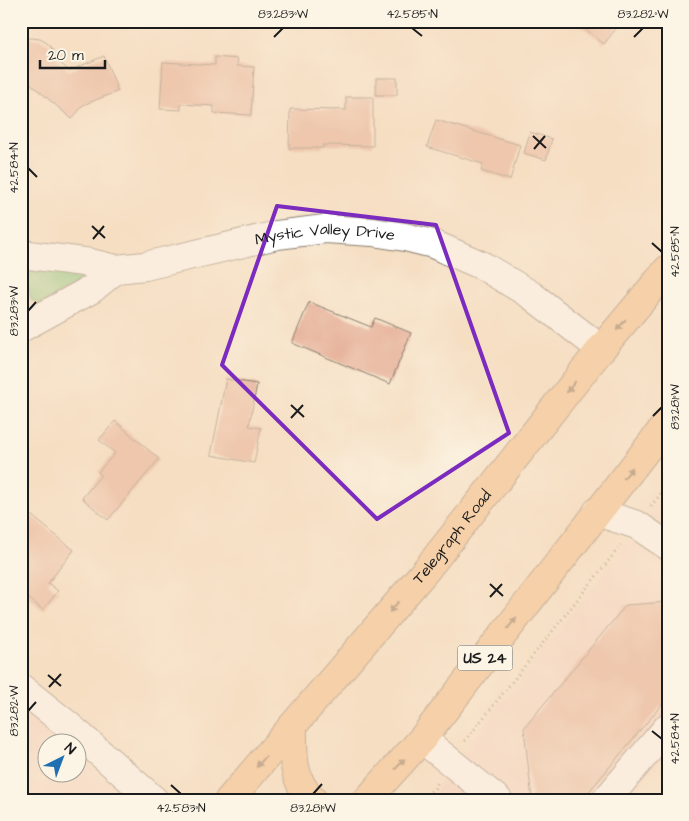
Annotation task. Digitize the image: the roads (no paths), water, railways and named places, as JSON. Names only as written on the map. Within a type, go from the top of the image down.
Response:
[{"type":"highway","name":"Telegraph Road","points":[[229,800],[426,570],[601,349],[668,269]]},
{"type":"highway","name":"US 24","points":[[367,800],[422,739],[668,422]]},
{"type":"highway","points":[[293,726],[295,772],[306,793],[313,800]]},
{"type":"street","name":"Mystic Valley Drive","points":[[21,254],[91,263],[116,270],[145,266],[277,235],[325,229],[373,232],[405,237],[433,244],[483,266],[532,295],[601,349]]},
{"type":"street","points":[[22,321],[92,289],[116,270]]},
{"type":"street","points":[[597,512],[638,524],[668,546]]},
{"type":"street","points":[[21,688],[69,726],[154,800]]},
{"type":"street","points":[[606,800],[668,727]]},
{"type":"street","points":[[422,739],[498,800]]}]
